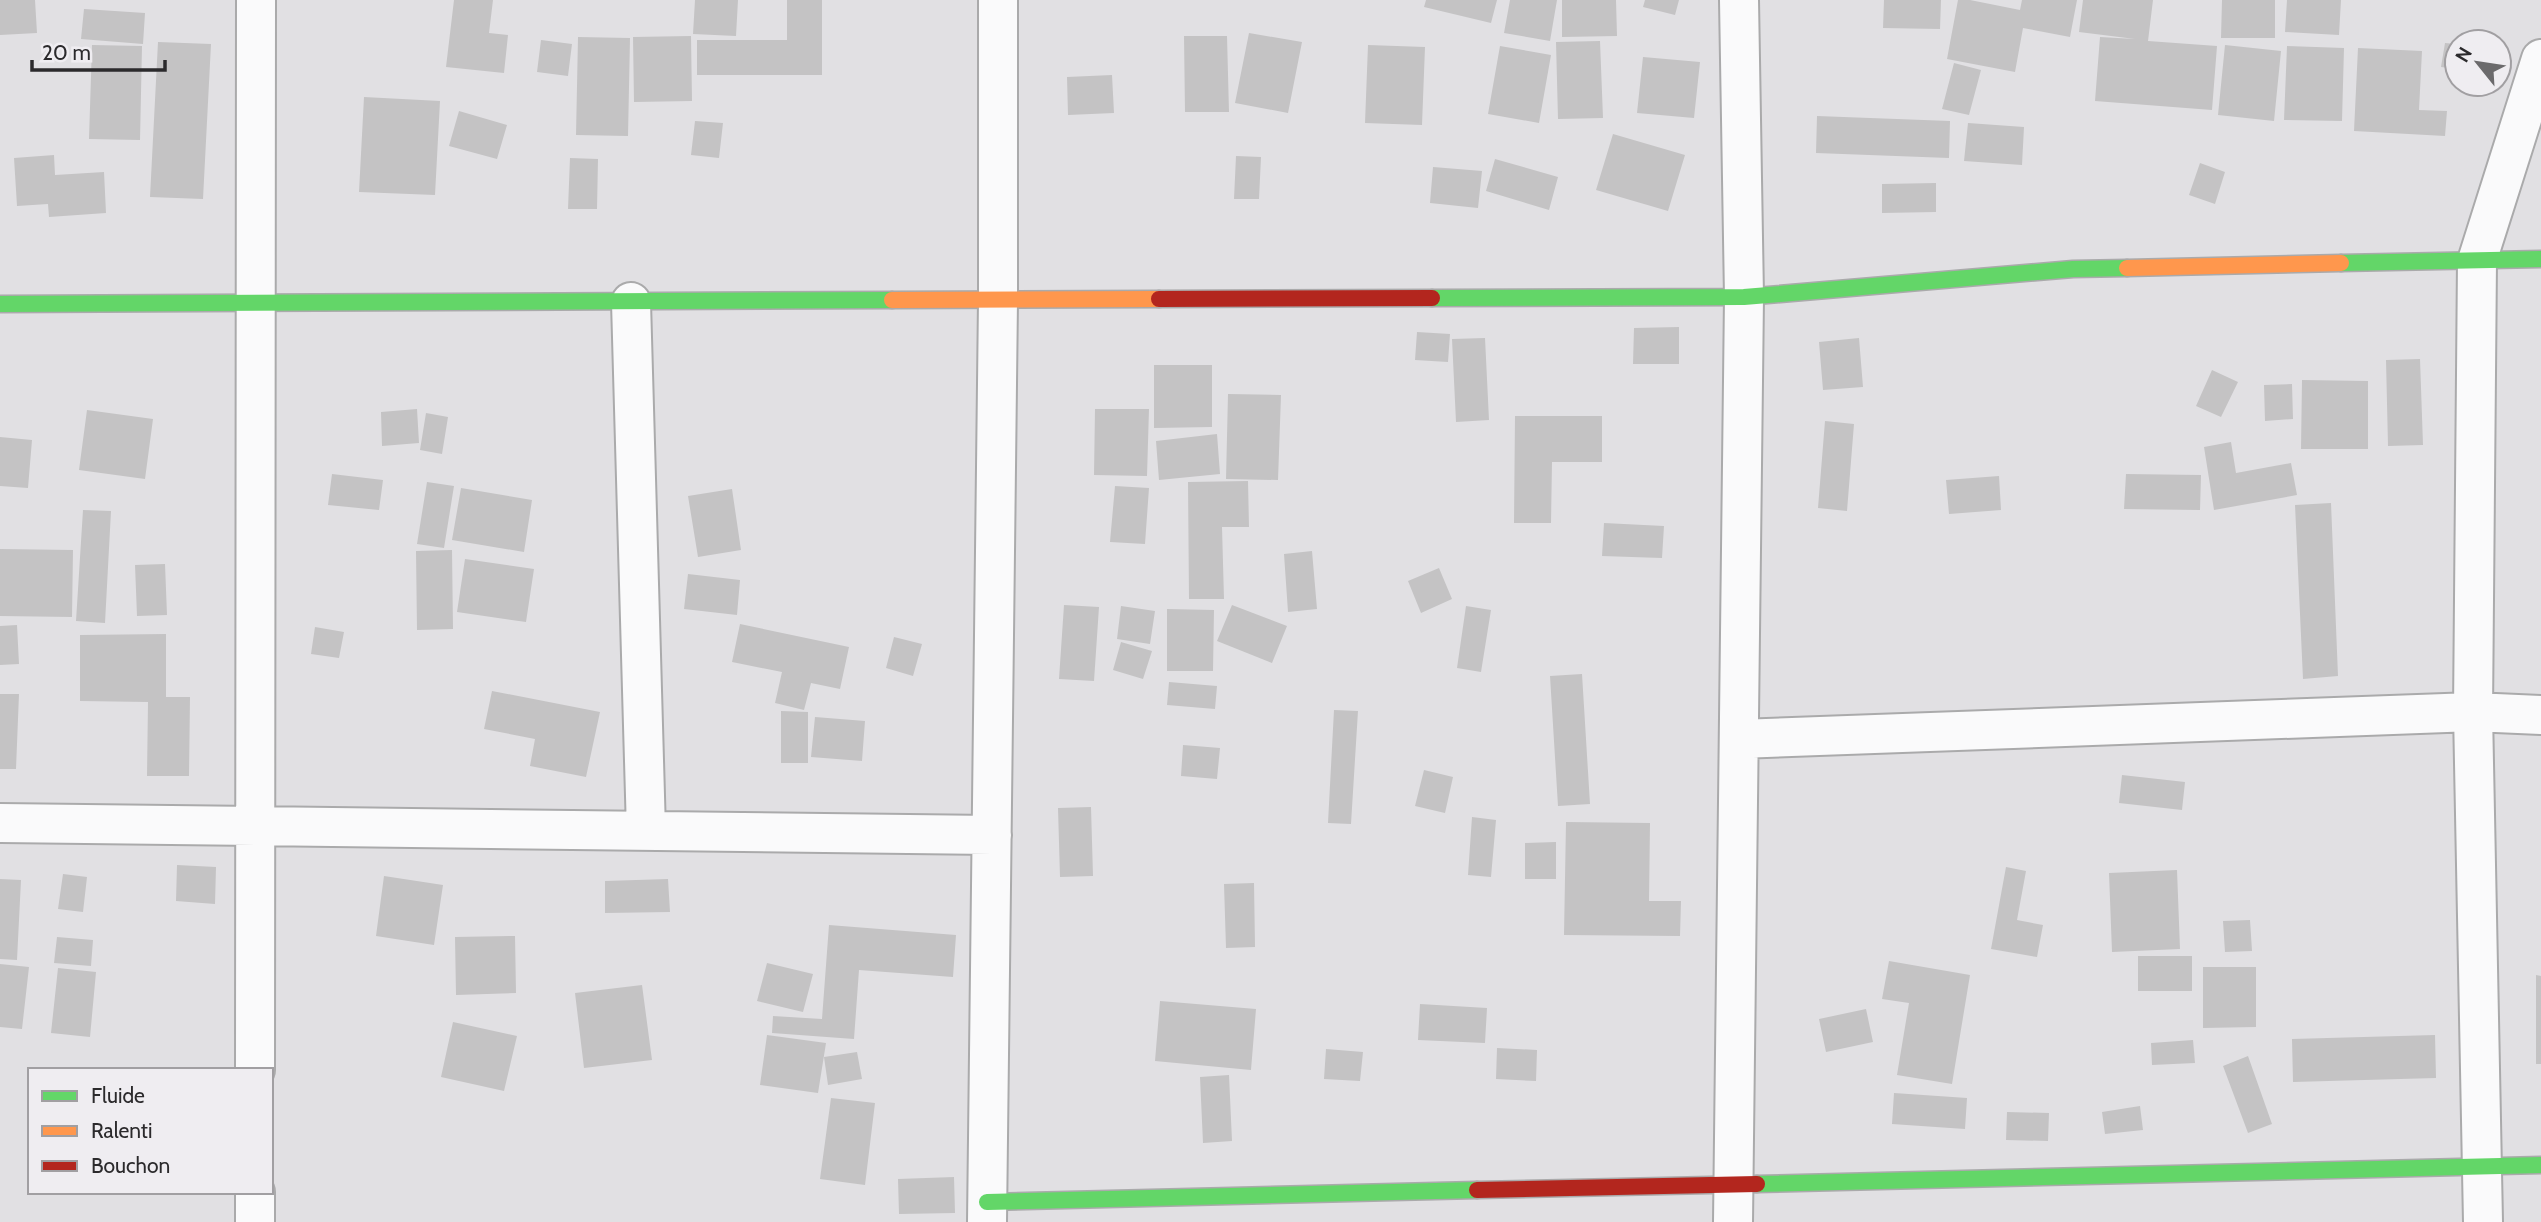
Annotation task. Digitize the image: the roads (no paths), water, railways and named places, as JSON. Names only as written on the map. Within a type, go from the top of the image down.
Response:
[{"type":"street","points":[[255,1068],[256,0]]},
{"type":"street","points":[[998,0],[998,300],[987,1212],[1734,1185],[2541,1165]]},
{"type":"street","points":[[1733,1222],[1744,298],[1739,0]]},
{"type":"street","points":[[2483,1222],[2473,712],[2477,261],[2541,59]]},
{"type":"street","points":[[0,304],[1744,298],[2073,269],[2541,259]]},
{"type":"street","points":[[631,302],[646,831]]},
{"type":"street","points":[[1739,739],[2473,712],[2541,715]]},
{"type":"street","points":[[0,823],[992,835]]},
{"type":"street","points":[[255,1194],[255,1222]]}]
